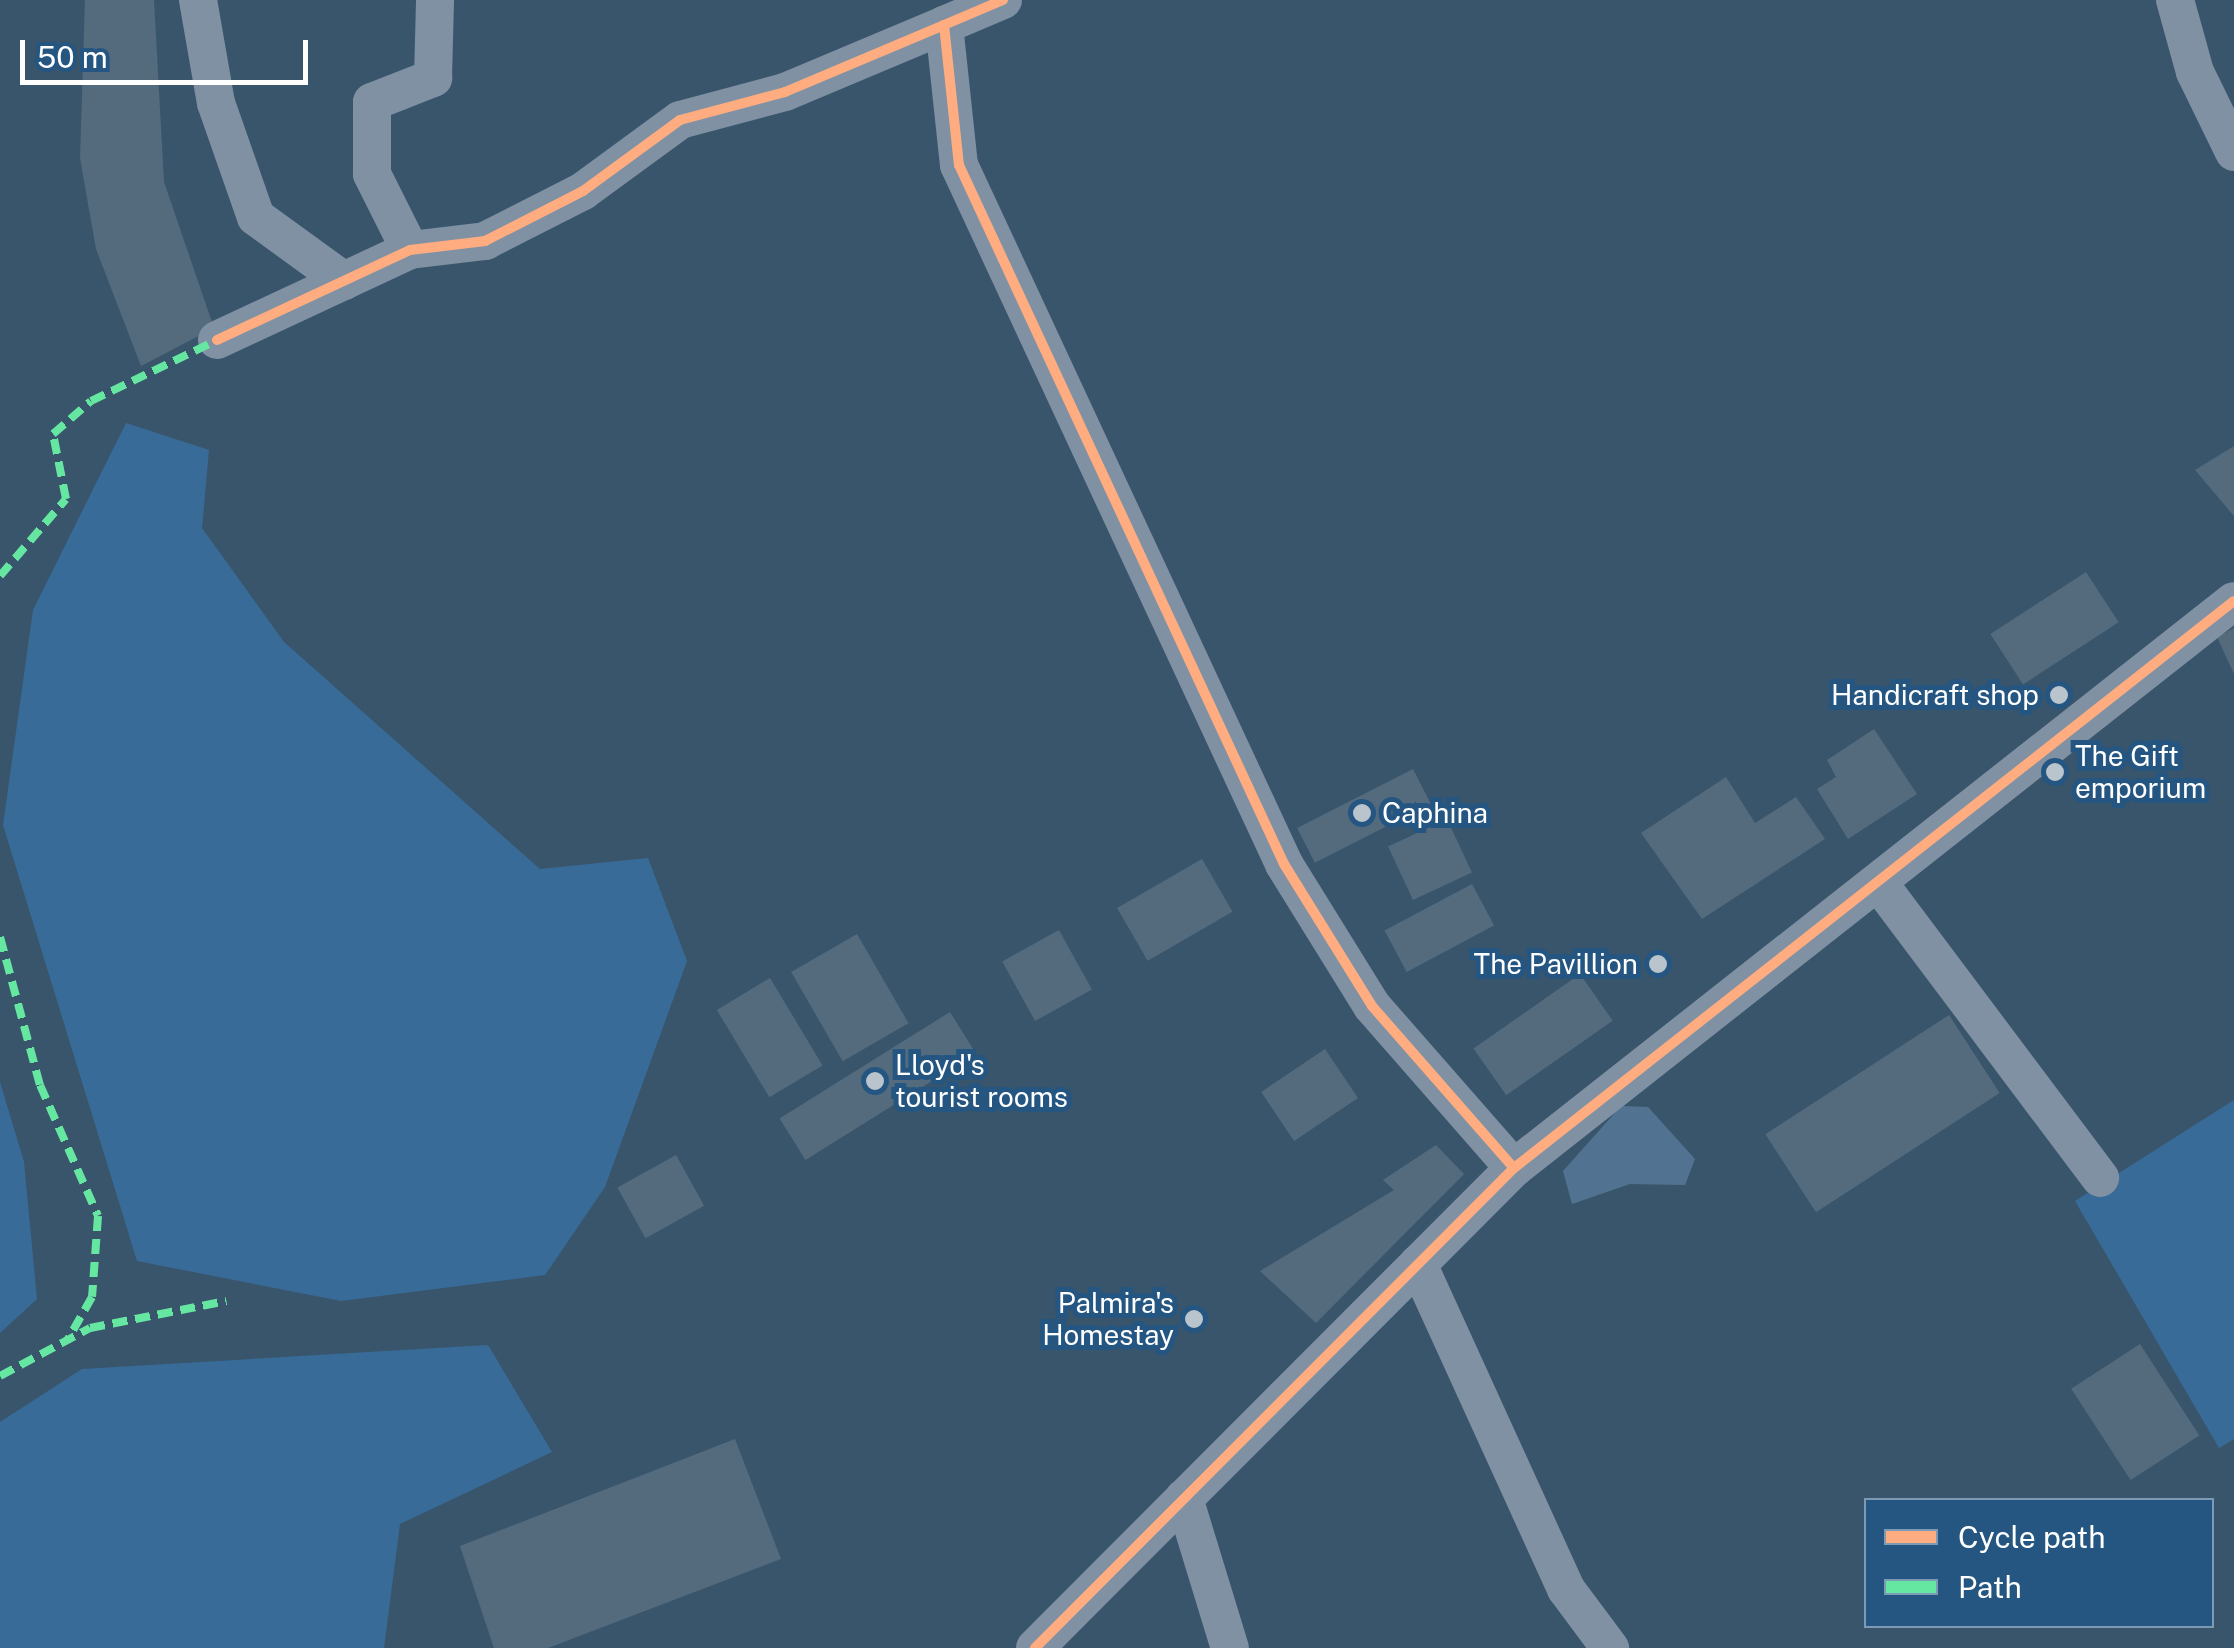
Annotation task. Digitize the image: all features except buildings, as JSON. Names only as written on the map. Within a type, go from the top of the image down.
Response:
[{"type":"street","points":[[198,0],[216,103],[256,217],[344,281]]},
{"type":"street","points":[[410,250],[372,174],[372,102],[432,78],[435,0]]},
{"type":"street","points":[[217,340],[410,250],[484,241],[583,191],[680,120],[784,92],[1003,0]]},
{"type":"street","points":[[2176,0],[2194,72],[2234,152]]},
{"type":"street","points":[[944,25],[960,164],[1284,864],[1372,1006],[1514,1168]]},
{"type":"street","points":[[1035,1648],[1514,1168],[2234,601]]},
{"type":"street","points":[[1878,882],[2100,1178]]},
{"type":"street","points":[[1418,1264],[1557,1572],[1610,1648]]},
{"type":"street","points":[[1184,1498],[1230,1648]]},
{"type":"shaded area","points":[[126,423],[209,450],[202,528],[284,642],[540,869],[648,858],[687,961],[605,1187],[545,1275],[341,1301],[137,1261],[3,825],[33,610]]},
{"type":"shaded area","points":[[0,1082],[24,1162],[37,1299],[0,1333]]},
{"type":"shaded area","points":[[2234,1100],[2234,1439],[2219,1448],[2075,1201]]},
{"type":"shaded area","points":[[1621,1106],[1648,1107],[1695,1159],[1685,1185],[1630,1184],[1572,1204],[1563,1171]]},
{"type":"shaded area","points":[[488,1345],[552,1452],[400,1524],[384,1648],[0,1648],[0,1422],[82,1369]]},
{"type":"marked path","points":[[0,576],[66,499],[53,434],[91,401],[217,340]]},
{"type":"marked path","points":[[0,937],[40,1085],[98,1216],[92,1297],[67,1341]]},
{"type":"marked path","points":[[0,1376],[90,1328],[226,1301]]},
{"type":"cycle path","points":[[1003,0],[944,25],[959,165],[1284,864],[1372,1006],[1514,1168]]},
{"type":"cycle path","points":[[217,340],[410,250],[485,241],[583,191],[680,120],[785,92],[944,25]]},
{"type":"cycle path","points":[[1035,1648],[1514,1168],[2234,601]]},
{"type":"place","name":"Handicraft shop","points":[[2059,695]]},
{"type":"place","name":"The Gift emporium","points":[[2055,772]]},
{"type":"place","name":"Caphina","points":[[1362,813]]},
{"type":"place","name":"The Pavillion","points":[[1658,964]]},
{"type":"place","name":"Lloyd's tourist rooms","points":[[875,1081]]},
{"type":"place","name":"Palmira's Homestay","points":[[1194,1319]]}]
